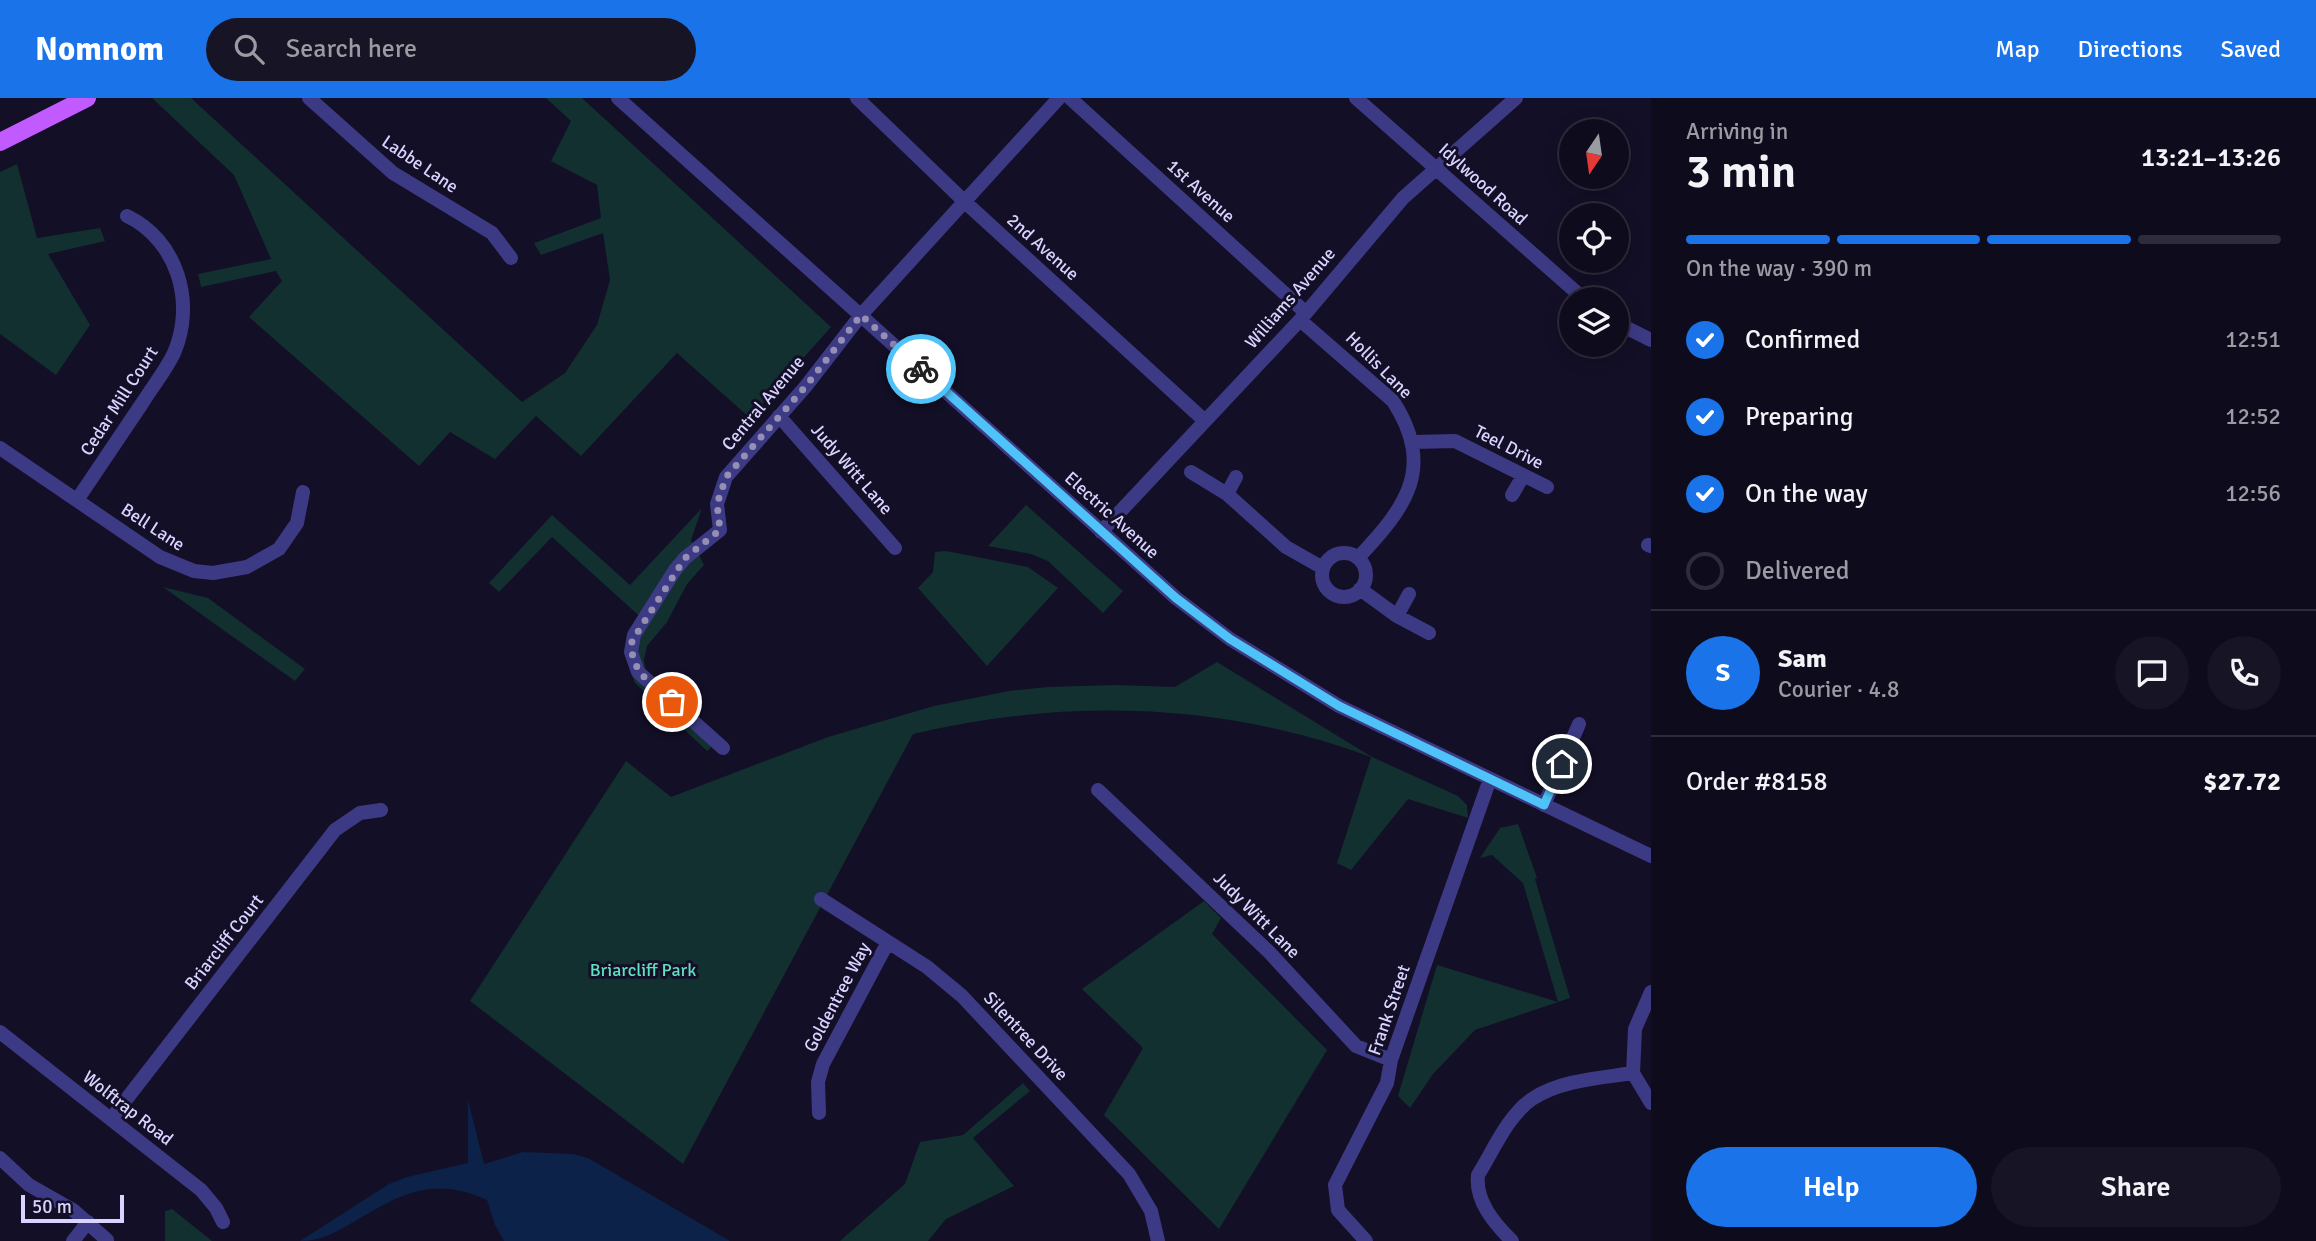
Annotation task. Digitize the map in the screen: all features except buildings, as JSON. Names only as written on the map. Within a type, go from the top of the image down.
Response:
[{"type":"main road","points":[[0,142],[87,98]]},
{"type":"street","name":"Labbe Lane","points":[[309,98],[393,173],[492,233],[511,258]]},
{"type":"street","name":"Electric Avenue","points":[[618,98],[1101,532],[1215,629],[1339,706],[1651,856]]},
{"type":"street","name":"2nd Avenue","points":[[857,98],[965,202],[1205,421]]},
{"type":"street","name":"Central Avenue","points":[[723,748],[638,672],[631,652],[632,641],[680,564],[720,530],[717,504],[726,477],[861,315],[1059,98]]},
{"type":"street","name":"1st Avenue","points":[[1070,98],[1302,316]]},
{"type":"street","name":"Idylwood Road","points":[[1356,98],[1570,287]]},
{"type":"street","name":"Williams Avenue","points":[[1101,532],[1302,316],[1402,198],[1434,167],[1516,98]]},
{"type":"street","name":"Cedar Mill Court","points":[[77,500],[168,365],[180,332],[182,299],[174,264],[154,232],[127,216]]},
{"type":"street","name":"Hollis Lane","points":[[1302,316],[1393,401],[1404,418],[1413,442],[1413,479],[1404,503],[1394,519],[1358,558]]},
{"type":"street","points":[[1629,329],[1651,340]]},
{"type":"street","name":"Judy Witt Lane","points":[[779,415],[895,548]]},
{"type":"street","name":"Teel Drive","points":[[1413,442],[1455,440],[1547,487]]},
{"type":"street","name":"Bell Lane","points":[[0,448],[160,557],[194,571],[213,573],[247,567],[279,548],[297,523],[303,492]]},
{"type":"street","points":[[1191,472],[1227,494],[1286,547],[1323,568]]},
{"type":"street","points":[[1512,495],[1522,476]]},
{"type":"street","points":[[1227,494],[1236,477]]},
{"type":"street","points":[[1338,554],[1358,558],[1365,570],[1360,589],[1349,596],[1330,592],[1323,581],[1323,568],[1338,554]]},
{"type":"street","points":[[1360,589],[1397,616],[1429,633]]},
{"type":"street","points":[[1397,616],[1409,594]]},
{"type":"street","points":[[1544,805],[1579,724]]},
{"type":"street","name":"Frank Street","points":[[1366,1241],[1338,1210],[1335,1185],[1387,1083],[1391,1060],[1490,779]]},
{"type":"street","name":"Judy Witt Lane","points":[[1098,790],[1269,952],[1356,1046],[1391,1060]]},
{"type":"street","name":"Briarcliff Court","points":[[111,1119],[335,830],[360,813],[381,810]]},
{"type":"street","name":"Silentree Drive","points":[[821,899],[928,967],[962,996],[1129,1174],[1151,1212],[1158,1241]]},
{"type":"street","name":"Goldentree Way","points":[[819,1113],[818,1082],[823,1064],[888,942]]},
{"type":"street","points":[[1651,992],[1635,1029],[1633,1073],[1651,1103]]},
{"type":"street","name":"Wolftrap Road","points":[[3,1041],[111,1119],[201,1190],[216,1208],[223,1222]]},
{"type":"street","points":[[1511,1241],[1480,1200],[1477,1185],[1478,1175],[1512,1120],[1531,1099],[1547,1091],[1576,1082],[1633,1073]]},
{"type":"street","points":[[0,1158],[29,1185],[88,1222],[107,1240]]},
{"type":"street","points":[[73,1241],[88,1222]]},
{"type":"green space","points":[[152,98],[191,98],[522,402],[565,373],[597,325],[610,280],[603,233],[541,255],[534,243],[601,218],[597,185],[551,161],[571,121],[546,98],[582,98],[831,327],[750,418],[677,353],[581,456],[536,416],[495,459],[450,432],[419,466],[249,317],[282,281],[276,271],[201,287],[198,274],[271,259],[234,175]]},
{"type":"green space","points":[[17,164],[37,238],[100,228],[105,241],[48,254],[90,325],[56,375],[0,334],[0,172]]},
{"type":"green space","points":[[1026,505],[1123,591],[1103,613],[1048,561],[1031,554],[988,546]]},
{"type":"green space","points":[[702,508],[691,540],[704,565],[687,584],[667,622],[647,646],[644,660],[646,671],[718,740],[707,751],[635,683],[627,659],[647,623],[552,537],[499,592],[489,583],[552,515],[630,585]]},
{"type":"green space","points":[[946,551],[1028,567],[1058,588],[987,666],[918,588],[933,572],[935,552]]},
{"type":"green space","points":[[163,587],[208,598],[305,669],[295,681]]},
{"type":"green space","name":"Briarcliff Park","points":[[1217,662],[1372,757],[1458,796],[1467,805],[1468,818],[1408,799],[1351,870],[1337,863],[1371,757],[1315,739],[1259,725],[1144,711],[1028,715],[971,722],[913,734],[683,1164],[470,1001],[626,761],[671,797],[828,737],[934,706],[1009,691],[1048,687],[1175,687]]},
{"type":"green space","points":[[1518,824],[1537,878],[1535,879],[1570,998],[1475,1030],[1433,1074],[1410,1108],[1398,1096],[1437,965],[1558,1002],[1523,883],[1492,855],[1480,858],[1500,828]]},
{"type":"green space","points":[[1204,901],[1221,918],[1212,934],[1327,1050],[1219,1229],[1104,1115],[1143,1048],[1082,989]]},
{"type":"green space","points":[[1023,1083],[1030,1091],[973,1138],[1014,1186],[946,1219],[928,1241],[840,1241],[905,1184],[920,1142],[963,1135]]},
{"type":"green space","points":[[172,1209],[212,1241],[165,1241],[165,1211]]},
{"type":"water","points":[[468,1100],[484,1164],[523,1152],[573,1154],[588,1158],[730,1241],[504,1241],[495,1225],[487,1200],[467,1192],[431,1189],[399,1197],[326,1236],[300,1241],[389,1184],[407,1177],[468,1163]]},
{"type":"way so far","points":[[672,702],[638,672],[631,652],[632,641],[685,558],[720,530],[717,504],[726,477],[806,386],[835,344],[861,315],[921,369]]},
{"type":"route","points":[[921,369],[1176,598],[1215,629],[1290,678],[1339,706],[1544,805],[1562,764]]}]
